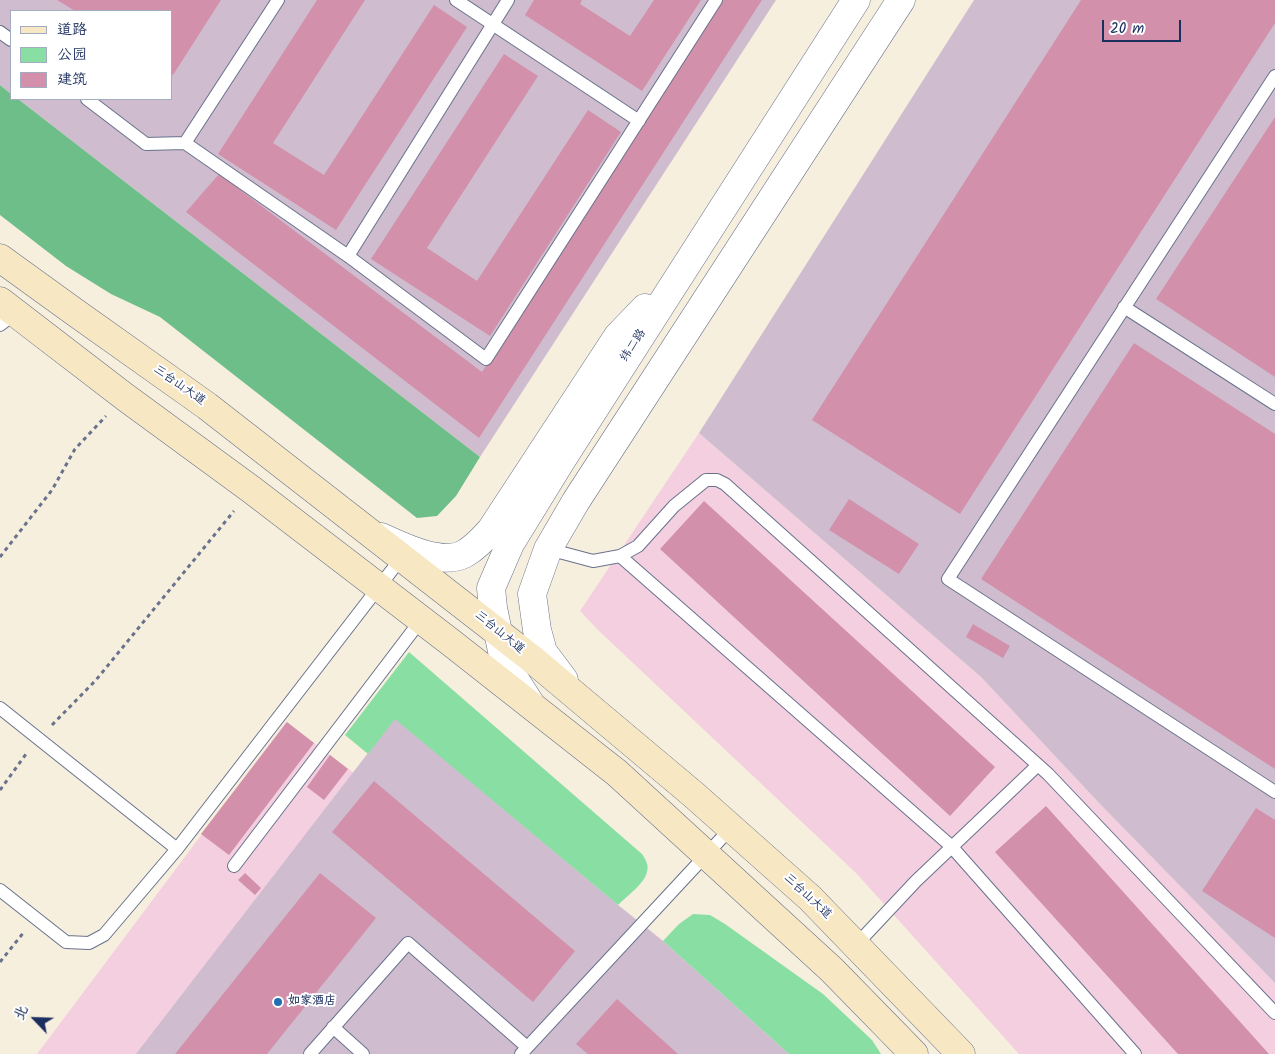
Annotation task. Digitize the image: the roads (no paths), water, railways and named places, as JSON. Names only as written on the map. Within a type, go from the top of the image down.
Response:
[{"type":"main road","name":"三台山大道","points":[[0,258],[76,314],[208,406],[498,632],[577,697],[694,795],[810,898],[961,1054]]},
{"type":"main road","points":[[5,313],[125,397],[252,490],[617,773],[832,970],[914,1054]]},
{"type":"street","name":"纬二路","points":[[534,708],[512,675],[502,652],[493,608],[491,588],[510,544],[561,461],[856,0]]},
{"type":"street","points":[[577,697],[543,652],[537,630],[532,594],[548,549],[587,484],[900,0]]},
{"type":"street","points":[[372,534],[408,549],[448,558],[463,554],[476,546],[491,530],[618,336],[686,266]]},
{"type":"lane","points":[[185,143],[278,0]]},
{"type":"lane","points":[[456,0],[639,121]]},
{"type":"lane","points":[[348,256],[508,0]]},
{"type":"lane","points":[[89,100],[146,144],[185,143],[348,256],[486,359],[716,0]]},
{"type":"lane","points":[[1275,76],[948,579],[1275,792]]},
{"type":"lane","points":[[1124,307],[1275,404]]},
{"type":"lane","points":[[548,549],[593,561],[620,556],[638,546],[674,506],[706,480],[717,480],[725,484],[1048,774],[1275,1013]]},
{"type":"lane","points":[[620,556],[951,846],[1135,1054]]},
{"type":"lane","points":[[0,890],[66,942],[89,943],[104,935],[177,848],[402,557]]},
{"type":"lane","points":[[234,866],[420,620]]},
{"type":"lane","points":[[0,708],[177,848]]},
{"type":"lane","points":[[856,945],[951,846],[1038,765]]},
{"type":"lane","points":[[310,1054],[408,942],[524,1051],[731,828]]},
{"type":"lane","points":[[333,1028],[363,1054]]},
{"type":"place","name":"如家酒店","points":[[278,1002]]}]
